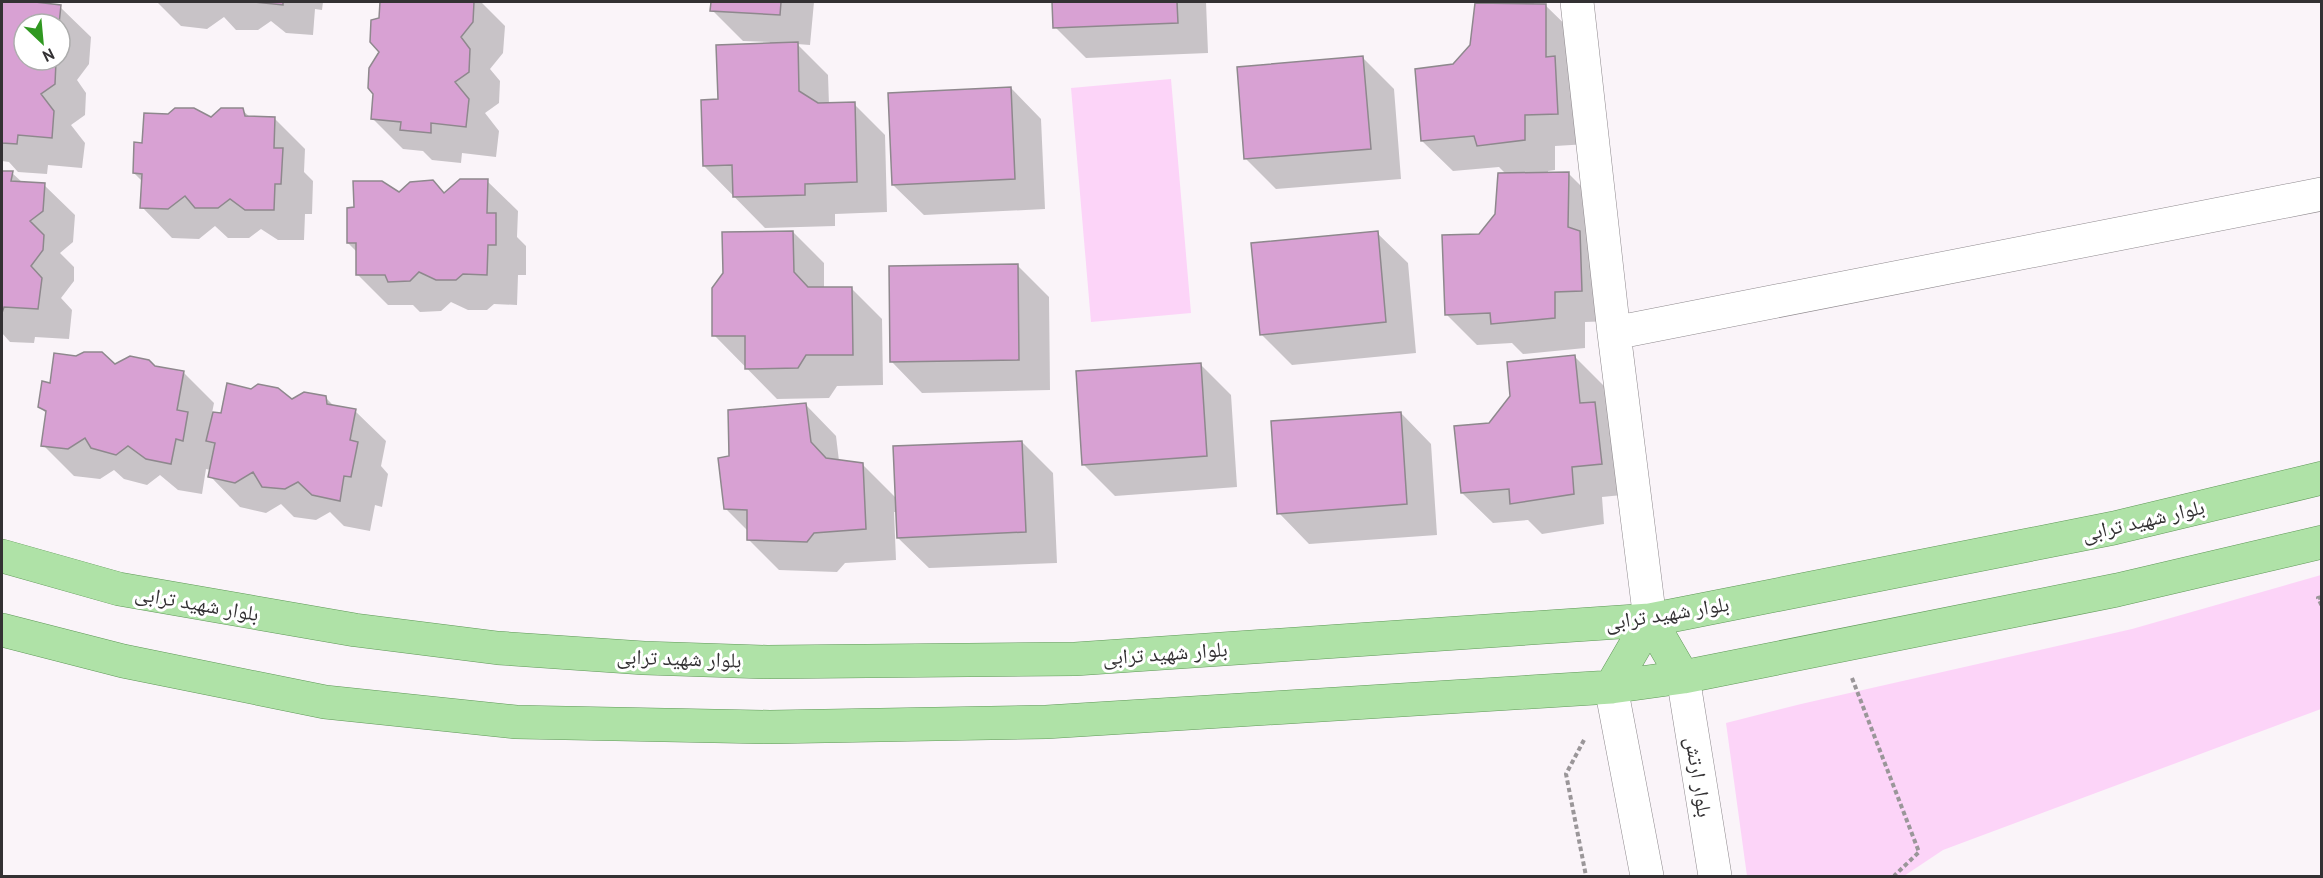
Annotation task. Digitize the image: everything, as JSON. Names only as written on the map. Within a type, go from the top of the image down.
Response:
[{"type":"main road","name":"بلوار شهید ترابی","points":[[2,556],[119,589],[355,630],[498,648],[644,658],[778,662],[1075,659],[1650,620],[2114,528],[2322,478]]},
{"type":"main road","points":[[2,630],[123,661],[325,702],[516,722],[770,727],[1046,722],[1611,687],[1683,677],[2117,590],[2322,542]]},
{"type":"main road","points":[[1611,687],[1650,620],[1683,677]]},
{"type":"street","points":[[1577,2],[1614,333],[1650,620]]},
{"type":"street","points":[[1614,333],[2322,194]]},
{"type":"street","name":"بلوار ارتش","points":[[1683,677],[1715,876]]},
{"type":"street","points":[[1611,687],[1647,876]]},
{"type":"path","points":[[2322,597],[2318,598],[2322,606]]},
{"type":"path","points":[[1840,646],[1919,852],[1894,876]]},
{"type":"path","points":[[1586,736],[1566,774],[1586,876]]},
{"type":"shaded area","points":[[1171,79],[1191,313],[1091,322],[1071,88]]},
{"type":"shaded area","points":[[2321,575],[2321,709],[1943,850],[1904,876],[1747,876],[1726,723],[2132,629]]},
{"type":"building","points":[[2,2],[61,5],[60,12],[12,12],[12,72],[56,72],[55,84],[41,94],[54,111],[52,138],[18,135],[17,144],[2,143]]},
{"type":"building","points":[[253,2],[283,2],[283,5]]},
{"type":"building","points":[[380,2],[474,2],[473,22],[461,37],[470,49],[469,72],[455,82],[469,99],[466,127],[431,123],[431,133],[400,130],[401,122],[371,119],[373,94],[368,88],[369,68],[379,52],[370,42],[371,20],[379,18]]},
{"type":"building","points":[[711,2],[781,2],[780,15],[710,11]]},
{"type":"building","points":[[1052,2],[1177,2],[1178,23],[1053,28]]},
{"type":"building","points":[[1475,3],[1546,4],[1546,57],[1555,56],[1558,114],[1525,115],[1525,140],[1477,146],[1474,136],[1421,141],[1415,69],[1453,64],[1470,45]]},
{"type":"building","points":[[798,42],[799,91],[818,103],[855,102],[857,182],[805,184],[805,195],[733,197],[732,165],[703,166],[701,100],[718,99],[716,45]]},
{"type":"building","points":[[1363,56],[1371,149],[1244,159],[1237,67]]},
{"type":"building","points":[[1011,87],[1015,179],[892,185],[888,93]]},
{"type":"building","points":[[175,108],[194,108],[211,117],[221,108],[243,108],[245,116],[275,117],[274,148],[283,148],[281,184],[275,184],[274,210],[245,210],[230,199],[218,208],[195,208],[185,196],[168,209],[140,208],[142,174],[133,173],[134,142],[142,143],[144,113],[168,114]]},
{"type":"building","points":[[2,171],[13,171],[11,181],[45,183],[43,211],[30,221],[44,235],[43,250],[31,266],[42,278],[38,309],[4,307],[2,313]]},
{"type":"building","points":[[1569,172],[1568,227],[1580,231],[1582,291],[1555,292],[1555,318],[1491,324],[1490,313],[1445,315],[1442,235],[1479,234],[1495,214],[1498,173]]},
{"type":"building","points":[[460,179],[488,179],[487,213],[496,213],[496,245],[488,245],[487,275],[463,274],[456,280],[436,280],[419,272],[410,281],[388,282],[385,275],[356,275],[356,243],[347,243],[347,208],[354,207],[353,181],[382,181],[399,192],[410,182],[433,180],[444,193]]},
{"type":"building","points":[[793,231],[794,272],[808,287],[852,287],[853,355],[806,355],[798,368],[745,369],[745,336],[712,336],[712,288],[723,273],[722,232]]},
{"type":"building","points":[[1378,231],[1386,322],[1260,335],[1251,243]]},
{"type":"building","points":[[1018,264],[1019,360],[890,362],[889,266]]},
{"type":"building","points":[[84,352],[102,352],[115,364],[130,356],[149,360],[155,366],[184,371],[177,410],[188,412],[183,441],[176,439],[171,464],[146,459],[128,446],[116,455],[91,448],[85,438],[68,449],[41,446],[46,411],[38,407],[42,381],[50,383],[54,353],[76,356]]},
{"type":"building","points":[[1575,355],[1580,403],[1595,402],[1602,464],[1572,467],[1574,494],[1510,504],[1509,489],[1461,493],[1454,426],[1489,423],[1510,396],[1507,362]]},
{"type":"building","points":[[1201,363],[1207,456],[1082,465],[1076,371]]},
{"type":"building","points":[[227,383],[251,389],[258,384],[278,388],[292,399],[304,392],[326,396],[327,404],[356,409],[350,440],[358,442],[351,477],[344,476],[340,501],[312,495],[298,482],[285,489],[262,487],[253,472],[235,483],[208,477],[215,443],[206,441],[213,412],[221,413]]},
{"type":"building","points":[[806,403],[811,442],[826,458],[863,463],[866,529],[814,533],[807,542],[747,540],[747,510],[724,509],[718,458],[729,456],[728,410]]},
{"type":"building","points":[[1401,412],[1407,504],[1277,514],[1271,421]]},
{"type":"building","points":[[1022,441],[1026,532],[897,538],[893,446]]}]
